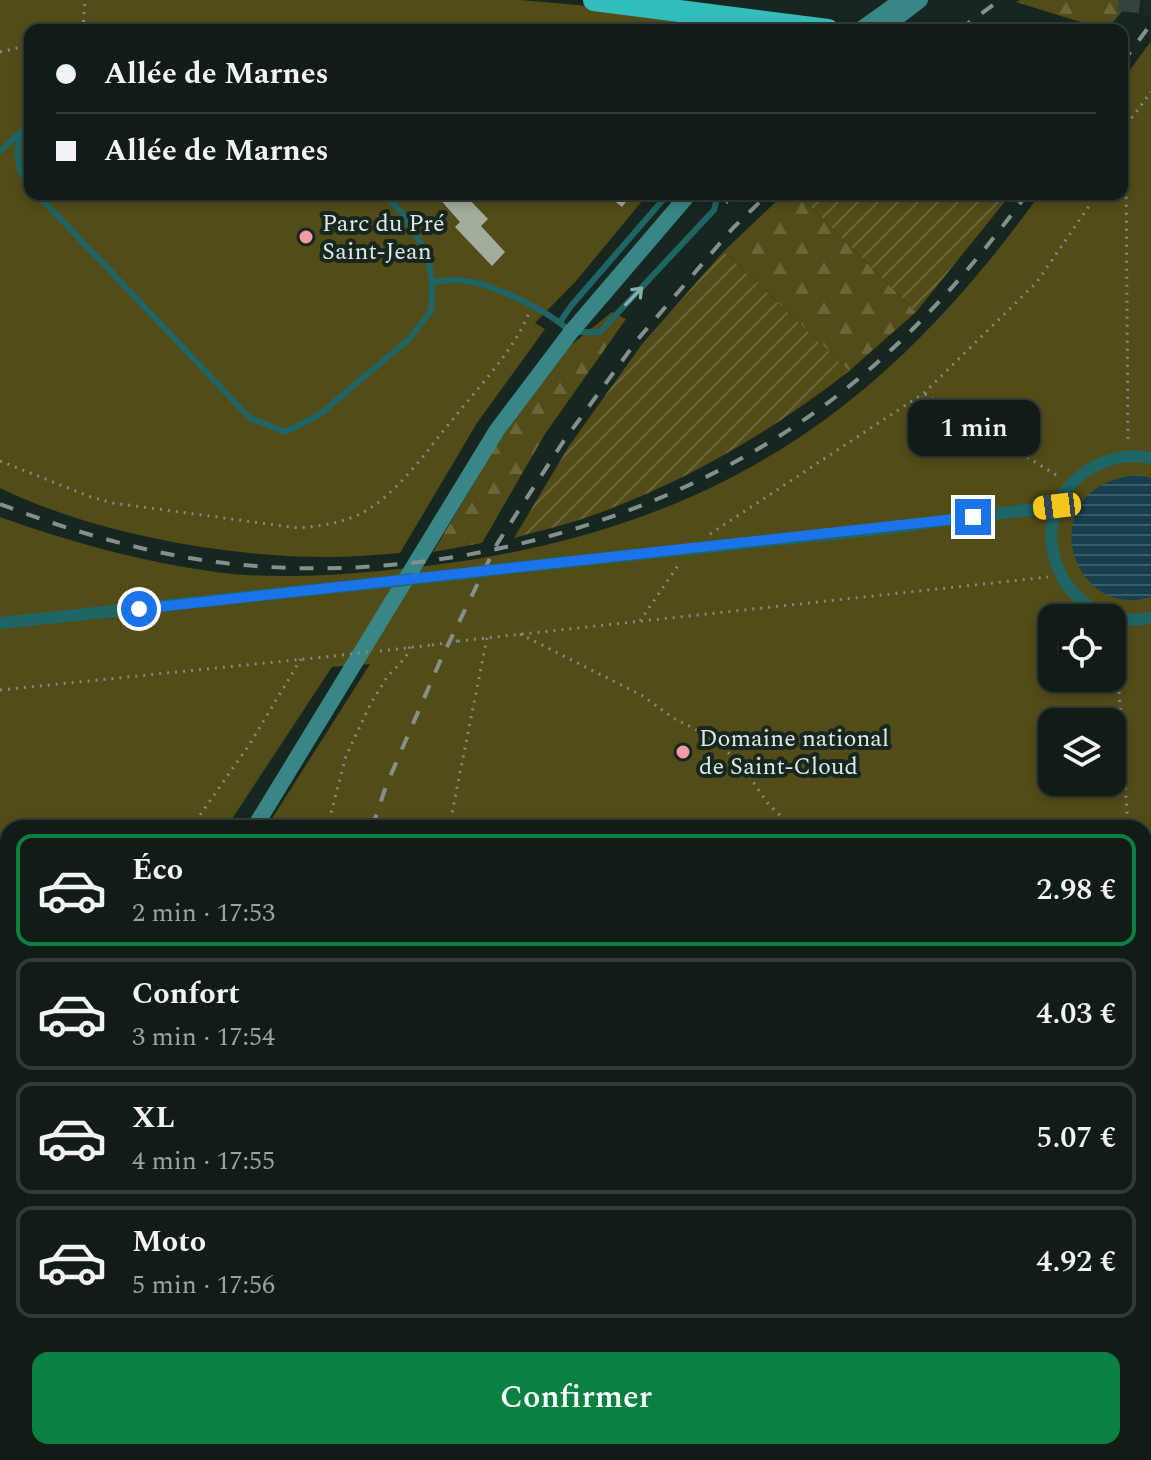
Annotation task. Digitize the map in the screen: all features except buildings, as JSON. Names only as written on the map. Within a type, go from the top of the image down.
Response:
[{"type":"highway","points":[[594,0],[769,24]]},
{"type":"main road","points":[[868,24],[902,0]]},
{"type":"main road","points":[[890,24],[920,0]]},
{"type":"main road","points":[[259,820],[475,463],[566,327],[683,200]]},
{"type":"street","points":[[1085,604],[1060,575],[1053,559],[1051,541],[1057,506],[1071,484],[1087,470],[1107,460],[1128,456],[1151,458]]},
{"type":"street","points":[[0,623],[889,528],[1057,506]]},
{"type":"street","points":[[1126,619],[1151,618]]},
{"type":"lane","points":[[0,151],[23,130]]},
{"type":"lane","points":[[23,130],[17,163],[19,175],[24,180]]},
{"type":"lane","points":[[43,200],[250,418],[285,432],[319,415],[409,339],[431,311],[432,282],[427,253],[403,214],[390,200]]},
{"type":"lane","points":[[566,327],[580,296],[663,200]]},
{"type":"lane","points":[[432,282],[459,280],[492,289],[532,306],[566,327],[600,332],[713,212],[716,200]]},
{"type":"path","points":[[83,24],[85,0]]},
{"type":"path","points":[[0,52],[24,46]]},
{"type":"path","points":[[1128,124],[1151,92]]},
{"type":"path","points":[[640,621],[688,548],[924,393],[1037,282],[1092,200]]},
{"type":"path","points":[[1126,200],[1128,456]]},
{"type":"path","points":[[0,461],[113,503],[298,528],[328,526],[360,514],[400,482],[499,363],[521,332],[532,306]]},
{"type":"path","points":[[924,393],[1071,484]]},
{"type":"path","points":[[0,690],[1060,575]]},
{"type":"path","points":[[520,634],[643,696],[673,718],[699,731],[738,760],[769,805],[785,820]]},
{"type":"path","points":[[451,820],[487,638]]},
{"type":"path","points":[[329,820],[346,756],[370,705],[387,677],[406,657],[410,646]]},
{"type":"path","points":[[197,820],[249,745],[301,659]]},
{"type":"path","points":[[1119,692],[1127,820]]},
{"type":"green space","name":"Parc du Pré Saint-Jean","points":[[0,0],[520,0],[578,5],[704,24],[24,24],[24,200],[643,200],[576,281],[535,323],[545,329],[477,423],[400,553],[286,556],[202,547],[75,518],[0,488]]},
{"type":"green space","points":[[1132,0],[1111,24],[1087,24],[1016,2]]},
{"type":"green space","name":"Domaine national de Saint-Cloud","points":[[1151,41],[1151,820],[271,820],[370,664],[332,667],[231,820],[0,820],[0,517],[134,557],[257,576],[338,574],[435,565],[545,545],[598,531],[701,492],[751,467],[800,437],[869,385],[900,357],[988,262],[1036,200],[1128,200],[1128,73]]},
{"type":"green space","points":[[778,200],[804,200],[916,312],[849,371],[724,251]]},
{"type":"green space","points":[[804,200],[1006,200],[916,312]]},
{"type":"green space","points":[[724,251],[849,371],[756,436],[656,490],[585,518],[514,538],[569,446],[642,344]]},
{"type":"green space","points":[[612,312],[626,319],[545,434],[482,543],[433,552],[504,433],[571,345]]},
{"type":"water","points":[[1139,475],[1151,478],[1151,597],[1122,600],[1099,590],[1082,572],[1073,549],[1073,524],[1083,501],[1105,484]]},
{"type":"tunnel","points":[[1118,0],[1151,3]]},
{"type":"railway","points":[[967,24],[1000,0]]},
{"type":"railway","points":[[1128,55],[1151,24]]},
{"type":"railway","points":[[375,820],[386,786],[441,659],[497,544],[563,442],[638,339],[733,228],[762,200]]},
{"type":"railway","points":[[0,504],[80,532],[161,553],[216,562],[298,568],[381,566],[465,555],[548,536],[629,510],[707,476],[780,436],[873,367],[921,321],[1022,200]]},
{"type":"place","name":"Parc du Pré Saint-Jean","points":[[306,237]]},
{"type":"place","name":"Domaine national de Saint-Cloud","points":[[683,752]]},
{"type":"route","points":[[139,609],[973,517]]}]
